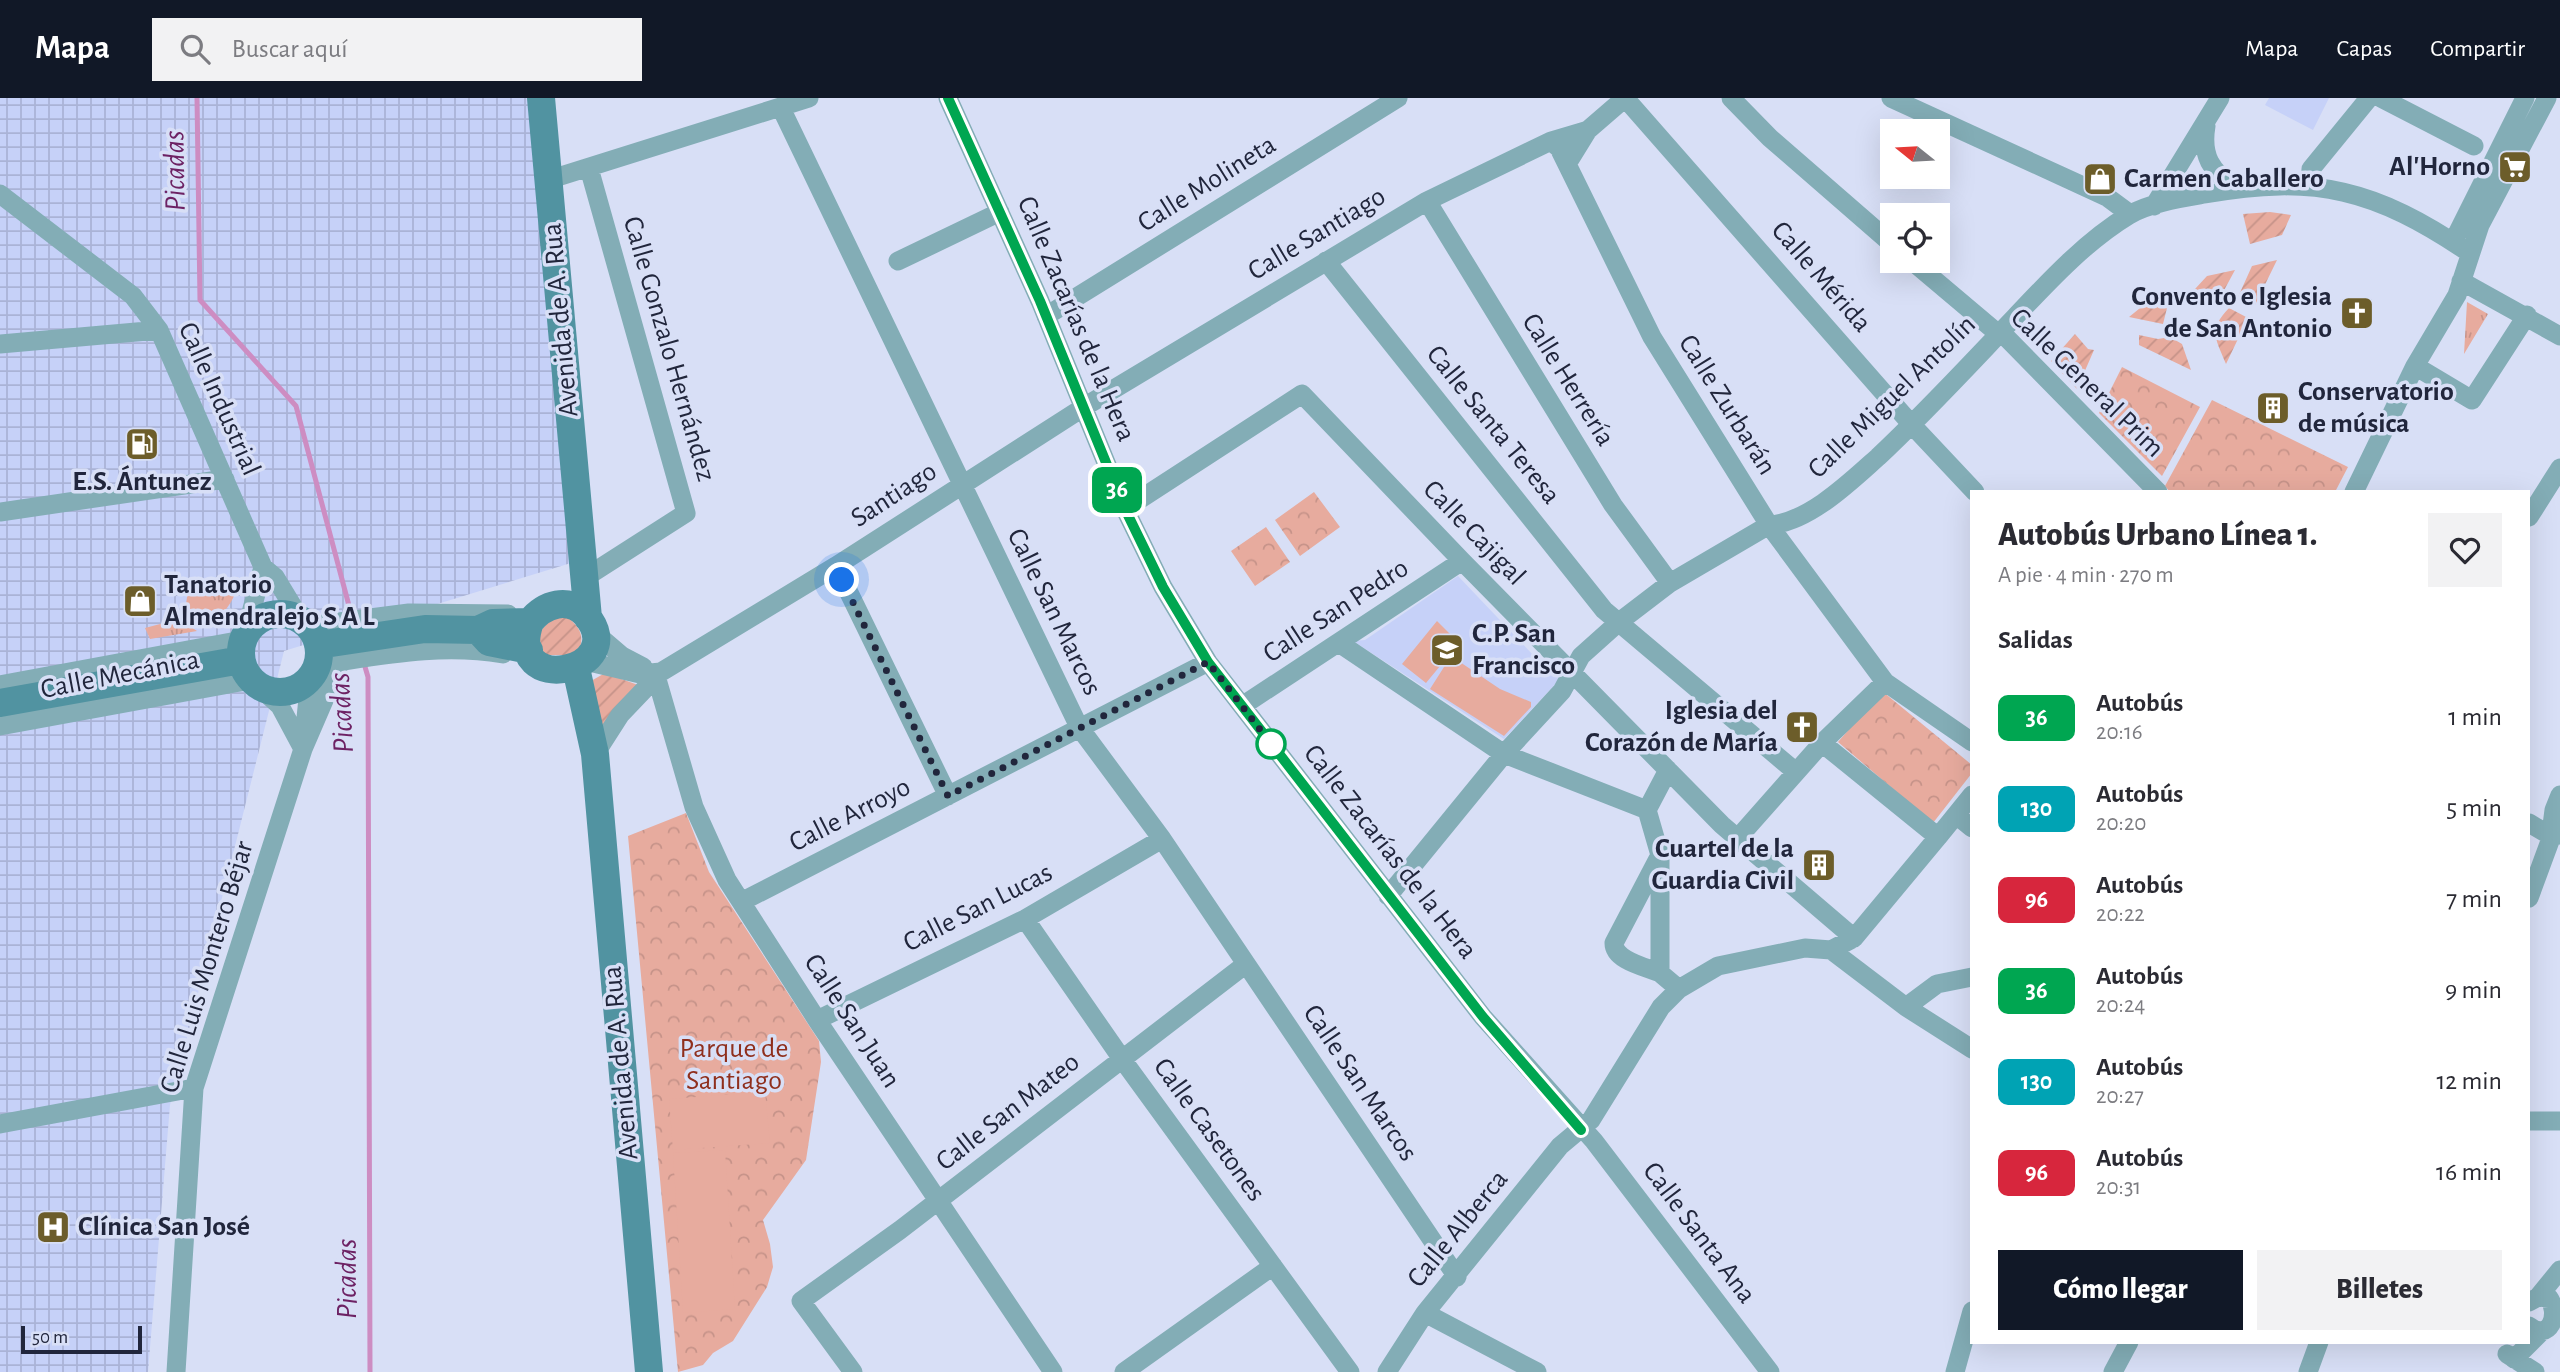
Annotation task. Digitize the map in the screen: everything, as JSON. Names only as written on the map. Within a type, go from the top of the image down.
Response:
[{"type":"street","name":"Avenida de A. Rua","points":[[541,98],[591,625]]},
{"type":"street","points":[[548,180],[809,98]]},
{"type":"street","name":"Calle Zacarías de la Hera","points":[[948,98],[1046,316],[1125,509],[1163,587],[1208,662],[1483,1017],[1581,1130]]},
{"type":"street","name":"Calle Molineta","points":[[1046,316],[1398,98]]},
{"type":"street","name":"Calle Santiago","points":[[1567,164],[1588,130],[1625,98]]},
{"type":"street","name":"Calle Mérida","points":[[1625,98],[1912,425],[1973,490]]},
{"type":"street","points":[[1731,98],[1770,138],[1880,234]]},
{"type":"street","points":[[1891,98],[2107,197],[2130,214]]},
{"type":"street","points":[[2154,206],[2220,98]]},
{"type":"street","points":[[2310,185],[2311,169],[2369,98]]},
{"type":"street","points":[[2381,98],[2492,156]]},
{"type":"street","points":[[2355,490],[2414,366],[2457,295],[2461,281],[2460,247],[2492,156],[2525,98]]},
{"type":"street","points":[[2492,156],[2547,98]]},
{"type":"street","name":"Calle San Marcos","points":[[782,108],[1079,727],[1162,839],[1457,1277]]},
{"type":"street","points":[[2208,118],[2204,137],[2208,164],[2235,188]]},
{"type":"street","name":"Calle Santiago","points":[[1084,407],[1427,201],[1551,141],[1588,130]]},
{"type":"street","name":"Calle Zurbarán","points":[[1551,141],[1567,164],[1652,337],[1769,525],[1885,682],[1970,741]]},
{"type":"street","name":"Calle Gonzalo Hernández","points":[[586,577],[686,513],[589,168]]},
{"type":"street","name":"Calle Miguel Antolín","points":[[1388,896],[1504,754],[1562,691],[1581,656],[1619,622],[1670,583],[1769,525],[1782,525],[1837,495],[1912,425],[2058,272],[2130,214],[2235,188],[2310,185],[2369,197],[2460,247]]},
{"type":"street","name":"Calle Industrial","points":[[0,194],[133,296],[159,330],[263,567],[336,644]]},
{"type":"street","name":"Calle Herrería","points":[[1427,201],[1613,505],[1670,583]]},
{"type":"street","points":[[898,261],[1000,212]]},
{"type":"street","name":"Calle Santa Teresa","points":[[1326,261],[1604,610],[1796,772]]},
{"type":"street","name":"Calle General Prim","points":[[1926,273],[1995,331],[2001,332],[2156,490]]},
{"type":"street","points":[[2461,281],[2527,315],[2560,336]]},
{"type":"street","points":[[2414,366],[2472,400],[2527,315]]},
{"type":"street","points":[[0,344],[159,330]]},
{"type":"street","name":"Calle Cajigal","points":[[1125,509],[1302,394],[1462,561],[1737,839],[1854,938]]},
{"type":"street","name":"Santiago","points":[[595,754],[626,707],[659,674],[836,566],[1084,407]]},
{"type":"street","points":[[2530,515],[2560,468]]},
{"type":"street","points":[[0,512],[225,480]]},
{"type":"street","points":[[536,659],[527,641],[540,613],[582,542]]},
{"type":"street","name":"Calle San Pedro","points":[[1242,706],[1462,561]]},
{"type":"street","points":[[836,566],[948,796]]},
{"type":"street","points":[[263,567],[247,660],[280,706],[303,749]]},
{"type":"street","points":[[336,644],[425,629],[478,630],[494,623],[573,606],[591,625],[640,666],[659,674]]},
{"type":"street","points":[[0,703],[247,660],[285,692],[336,644],[435,612],[540,613]]},
{"type":"street","points":[[247,660],[265,616],[290,615],[336,644],[451,648],[536,659]]},
{"type":"street","points":[[580,665],[594,643],[591,625]]},
{"type":"street","points":[[478,630],[489,642],[536,659],[554,671],[580,665],[639,674],[659,674]]},
{"type":"street","points":[[1339,643],[1504,754],[1647,810]]},
{"type":"street","name":"Calle Luis Montero Béjar","points":[[303,749],[336,644]]},
{"type":"street","name":"Calle Luis Montero Béjar","points":[[176,1372],[194,1088],[336,644]]},
{"type":"street","name":"Avenida de A. Rua","points":[[536,659],[569,703],[595,754]]},
{"type":"street","name":"Calle Mecánica","points":[[0,685],[247,660]]},
{"type":"street","name":"Calle Mecánica","points":[[0,726],[247,660]]},
{"type":"street","name":"Calle Arroyo","points":[[741,902],[1208,662]]},
{"type":"street","name":"Avenida de A. Rua","points":[[580,665],[595,754],[649,1372]]},
{"type":"street","name":"Calle San Juan","points":[[659,674],[694,807],[727,880],[817,1020],[1053,1372]]},
{"type":"street","points":[[1737,839],[1822,743],[1885,682]]},
{"type":"street","points":[[1822,743],[1938,837]]},
{"type":"street","points":[[1660,973],[1660,855],[1647,810],[1668,770]]},
{"type":"street","points":[[2530,896],[2556,835],[2554,810],[2560,795]]},
{"type":"street","points":[[1970,798],[1854,938],[1831,950],[1906,1007],[1970,1048]]},
{"type":"street","points":[[1956,815],[1970,826]]},
{"type":"street","points":[[2530,823],[2556,835]]},
{"type":"street","name":"Calle San Lucas","points":[[817,1020],[1025,919],[1162,839]]},
{"type":"street","points":[[1660,855],[1614,943],[1619,956],[1660,973],[1679,989]]},
{"type":"street","name":"Calle Casetones","points":[[1025,919],[1122,1059],[1350,1372]]},
{"type":"street","points":[[1805,948],[1824,932],[1832,919]]},
{"type":"street","name":"Calle Alberca","points":[[1387,1372],[1425,1314],[1560,1146],[1591,1120],[1661,1007],[1679,989],[1718,966],[1805,948],[1831,950]]},
{"type":"street","name":"Calle San Mateo","points":[[853,1372],[801,1301],[938,1201],[1246,964]]},
{"type":"street","points":[[1906,1007],[1937,984],[1970,978]]},
{"type":"street","points":[[0,1124],[194,1088]]},
{"type":"street","points":[[2530,1121],[2560,1121]]},
{"type":"street","name":"Calle Santa Ana","points":[[1581,1130],[1602,1151],[1770,1372]]},
{"type":"street","points":[[1124,1372],[1273,1266]]},
{"type":"street","points":[[2532,1298],[2560,1270]]},
{"type":"street","points":[[2532,1298],[2550,1298],[2559,1305],[2558,1322],[2553,1327],[2535,1329]]},
{"type":"street","points":[[1425,1314],[1537,1372]]},
{"type":"street","points":[[1955,1372],[1970,1318]]},
{"type":"street","points":[[2113,1372],[2128,1344]]},
{"type":"street","points":[[2308,1372],[2318,1344]]},
{"type":"street","points":[[2521,1344],[2508,1357],[2533,1371]]},
{"type":"shaded area","points":[[0,98],[528,98],[571,563],[284,651],[170,1105],[148,1372],[0,1372]]},
{"type":"shaded area","points":[[2269,98],[2329,98],[2313,130],[2265,105]]},
{"type":"shaded area","name":"C.P. San Francisco","points":[[1458,576],[1554,677],[1562,677],[1504,739],[1353,641],[1365,640]]},
{"type":"green space","points":[[2270,212],[2291,215],[2282,235],[2250,244],[2243,214]]},
{"type":"green space","points":[[2277,260],[2255,305],[2238,297],[2252,266]]},
{"type":"green space","points":[[2235,270],[2222,294],[2211,305],[2198,297],[2195,289],[2207,276]]},
{"type":"green space","points":[[2150,300],[2164,300],[2167,308],[2163,324],[2129,317]]},
{"type":"green space","points":[[2467,302],[2488,314],[2464,354]]},
{"type":"green space","points":[[2229,308],[2248,318],[2226,364],[2219,347],[2216,328]]},
{"type":"green space","points":[[2075,334],[2088,349],[2094,350],[2077,389],[2051,361]]},
{"type":"green space","points":[[2139,335],[2158,339],[2170,337],[2182,344],[2191,370],[2139,345]]},
{"type":"green space","points":[[2122,367],[2200,407],[2162,476],[2099,413]]},
{"type":"green space","points":[[2212,400],[2348,467],[2336,490],[2168,490],[2165,486]]},
{"type":"green space","points":[[1314,492],[1340,527],[1300,556],[1275,520]]},
{"type":"green space","points":[[1266,527],[1290,562],[1255,586],[1231,551]]},
{"type":"green space","points":[[238,577],[236,591],[225,611],[207,625],[185,611],[188,590]]},
{"type":"green space","points":[[553,617],[569,618],[577,626],[581,644],[577,655],[544,655],[538,634]]},
{"type":"green space","points":[[179,619],[197,631],[150,639],[145,628]]},
{"type":"green space","points":[[1437,621],[1459,643],[1426,683],[1402,664]]},
{"type":"green space","points":[[1451,656],[1500,689],[1531,702],[1531,707],[1504,736],[1430,689]]},
{"type":"green space","points":[[605,673],[638,685],[603,731],[591,681]]},
{"type":"green space","points":[[1882,691],[1970,763],[1970,776],[1933,823],[1838,742]]},
{"type":"green space","name":"Parque de Santiago","points":[[686,813],[709,872],[819,1041],[821,1062],[806,1160],[763,1220],[773,1267],[767,1287],[733,1341],[713,1353],[703,1365],[678,1372],[628,836]]},
{"type":"green space","points":[[765,1092],[770,1143],[673,1150],[669,1099]]},
{"type":"green space","points":[[725,1150],[735,1309],[683,1313],[673,1153]]},
{"type":"waterway","name":"Picadas","points":[[197,98],[200,300],[296,406],[352,617]]},
{"type":"waterway","name":"Picadas","points":[[363,660],[368,677],[370,1372]]},
{"type":"bus line","name":"36","points":[[948,98],[1040,301],[1125,509],[1163,587],[1208,662],[1483,1017],[1581,1130]]},
{"type":"place","name":"Al'Horno","points":[[2515,167]]},
{"type":"place","name":"Carmen Caballero","points":[[2100,179]]},
{"type":"place","name":"Convento e Iglesia de San Antonio","points":[[2357,313]]},
{"type":"place","name":"Conservatorio de música","points":[[2273,408]]},
{"type":"place","name":"E.S. Ántunez","points":[[142,444]]},
{"type":"place","name":"Tanatorio Almendralejo S A L","points":[[140,601]]},
{"type":"place","name":"C.P. San Francisco","points":[[1447,650]]},
{"type":"place","name":"Iglesia del Corazón de María","points":[[1802,727]]},
{"type":"place","name":"Cuartel de la Guardia Civil","points":[[1819,865]]},
{"type":"place","name":"Clínica San José","points":[[53,1227]]},
{"type":"route","points":[[842,580],[948,796],[1208,662],[1275,749],[1271,744]]}]
